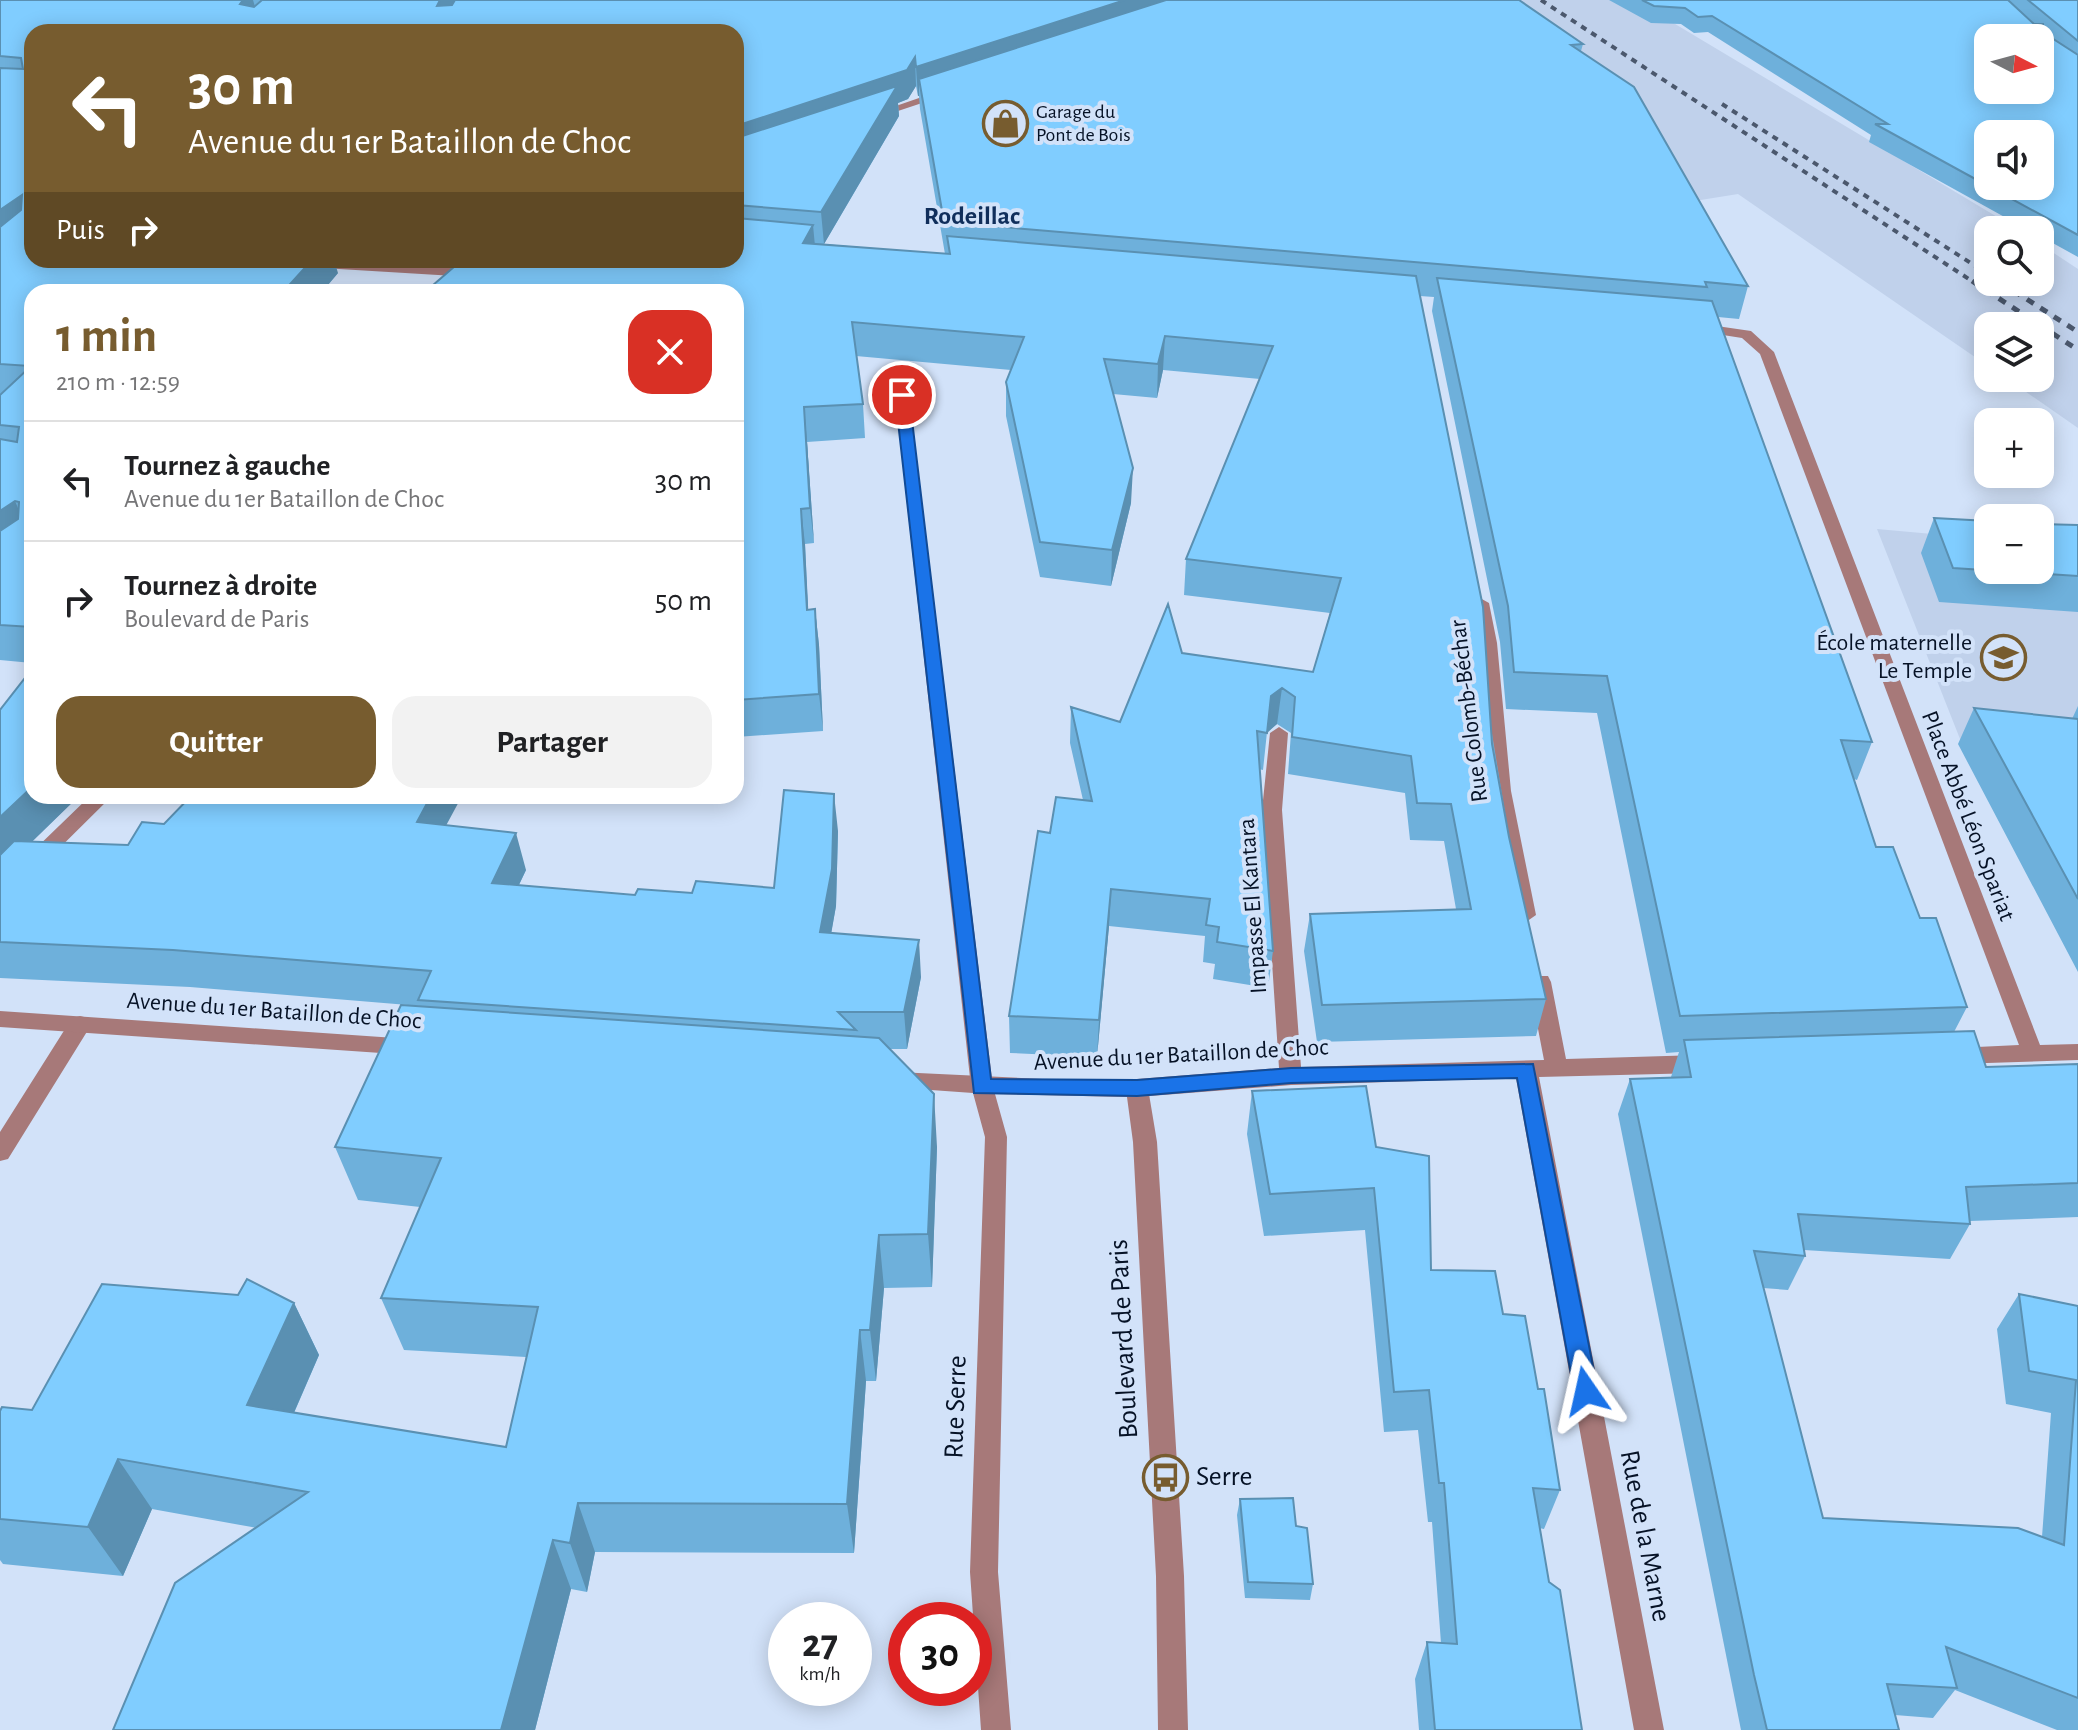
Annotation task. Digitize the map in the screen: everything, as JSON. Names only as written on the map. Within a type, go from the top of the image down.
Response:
[{"type":"street","points":[[864,119],[953,89]]},
{"type":"street","points":[[418,268],[476,270],[442,284]]},
{"type":"street","name":"Place Abbé Léon Spariat","points":[[1675,325],[1746,334],[1767,352],[2033,1054]]},
{"type":"street","points":[[902,395],[982,1087]]},
{"type":"street","name":"Rue Colomb-Béchar","points":[[1475,581],[1488,643],[1501,791],[1529,929]]},
{"type":"street","name":"Impasse El Kantara","points":[[1279,733],[1272,810],[1291,1076]]},
{"type":"street","points":[[0,895],[94,804]]},
{"type":"street","points":[[1535,960],[1557,1068]]},
{"type":"street","name":"Avenue du 1er Bataillon de Choc","points":[[0,1019],[429,1048]]},
{"type":"street","points":[[0,1152],[80,1024]]},
{"type":"street","points":[[1930,1057],[2078,1052]]},
{"type":"street","name":"Avenue du 1er Bataillon de Choc","points":[[873,1080],[982,1087],[1137,1088],[1291,1076],[1728,1063]]},
{"type":"street","name":"Rue de la Marne","points":[[1526,1070],[1649,1730]]},
{"type":"street","name":"Rue Serre","points":[[982,1087],[996,1137],[984,1572],[996,1730]]},
{"type":"street","name":"Boulevard de Paris","points":[[1137,1088],[1145,1142],[1170,1576],[1173,1730]]},
{"type":"shaded area","points":[[1470,0],[1635,0],[1996,216],[1974,216],[1974,296],[2054,296],[2054,253],[2078,269],[2078,428],[2054,411],[2054,408],[2026,392],[2054,392],[2054,312],[1974,312],[1974,356],[1738,194],[1626,212],[1668,146]]},
{"type":"shaded area","name":"École maternelle Le Temple","points":[[1877,529],[1974,538],[1974,584],[2054,584],[2054,561],[2078,546],[2078,757],[1962,744]]},
{"type":"building","points":[[0,0],[243,0],[240,4],[254,7],[262,0],[440,0],[437,6],[452,5],[455,0],[1125,0],[916,67],[915,57],[907,70],[744,123],[744,24],[24,24],[24,268],[305,268],[290,284],[24,284],[24,366],[0,364],[0,227],[21,210],[22,195],[0,210],[0,68],[23,69],[21,58],[0,56]]},
{"type":"building","points":[[1166,0],[1519,0],[1583,44],[1571,45],[1634,87],[1748,286],[1705,282],[1707,287],[944,222],[919,79]]},
{"type":"building","points":[[1642,0],[2008,0],[2034,24],[1974,24],[1974,104],[2054,104],[2054,39],[2078,55],[2078,235],[2054,222],[2054,216],[2043,216],[2014,200],[2054,200],[2054,120],[1974,120],[1974,178],[1875,124],[1888,124],[1712,16],[1698,17],[1685,8],[1654,6]]},
{"type":"building","points":[[2028,0],[2078,0],[2078,41]]},
{"type":"building","points":[[897,86],[821,212],[744,206],[744,135]]},
{"type":"building","points":[[744,219],[813,225],[803,243],[950,254],[947,236],[1416,276],[1483,607],[1492,744],[1509,837],[1546,999],[1322,1005],[1310,914],[1471,909],[1451,804],[1417,803],[1411,756],[1292,737],[1295,697],[1282,688],[1271,696],[1267,733],[1257,731],[1273,951],[1217,942],[1219,927],[1206,925],[1210,899],[1111,889],[1099,1020],[1009,1016],[1038,831],[1050,833],[1056,797],[1092,801],[1071,707],[1120,722],[1168,604],[1182,653],[1313,672],[1341,578],[1186,559],[1273,346],[1165,336],[1158,364],[1104,359],[1133,468],[1112,550],[1040,542],[1006,382],[1024,337],[852,322],[863,404],[804,407],[810,508],[801,509],[807,610],[815,609],[819,694],[744,699],[744,284],[434,284],[453,268],[744,268]]},
{"type":"building","points":[[1437,278],[1712,301],[1872,742],[1841,740],[1876,847],[1893,847],[1920,918],[1936,918],[1967,1007],[1680,1016],[1607,676],[1514,672],[1508,606]]},
{"type":"building","points":[[24,373],[24,626],[0,625],[0,531],[18,519],[19,502],[15,501],[0,511],[0,439],[17,442],[19,427],[0,425],[0,395]]},
{"type":"building","points":[[1934,518],[1974,520],[1974,569],[1953,568]]},
{"type":"building","points":[[2054,524],[2078,525],[2078,576],[2054,574]]},
{"type":"building","points":[[24,679],[24,794],[0,817],[0,710]]},
{"type":"building","points":[[1974,708],[2078,719],[2078,899]]},
{"type":"building","points":[[784,790],[834,794],[832,869],[820,932],[919,940],[904,1012],[838,1012],[856,1030],[418,1000],[431,971],[173,950],[0,942],[0,855],[14,841],[128,845],[142,822],[164,824],[183,804],[427,804],[417,822],[516,833],[492,883],[635,895],[638,889],[692,893],[696,881],[774,888]]},
{"type":"building","points":[[401,1005],[879,1038],[934,1094],[928,1234],[879,1235],[870,1330],[860,1330],[847,1504],[578,1503],[570,1543],[553,1540],[501,1730],[113,1730],[175,1583],[308,1492],[118,1459],[88,1527],[0,1519],[0,1411],[2,1407],[32,1410],[102,1284],[238,1295],[247,1279],[294,1303],[247,1405],[506,1447],[538,1307],[381,1298],[441,1158],[335,1147]]},
{"type":"building","points":[[1974,1031],[1986,1067],[2078,1064],[2078,1183],[1966,1187],[1970,1224],[1798,1214],[1805,1256],[1754,1251],[1823,1518],[2018,1528],[2064,1545],[2076,1380],[2029,1371],[2019,1294],[2078,1306],[2078,1698],[1946,1647],[1957,1688],[1887,1684],[1899,1730],[1767,1730],[1630,1079],[1691,1077],[1684,1040]]},
{"type":"building","points":[[1366,1086],[1376,1147],[1429,1156],[1431,1270],[1495,1271],[1503,1314],[1525,1316],[1538,1389],[1544,1389],[1560,1490],[1533,1488],[1549,1582],[1560,1590],[1582,1730],[1435,1730],[1427,1642],[1457,1644],[1444,1483],[1439,1483],[1429,1390],[1394,1392],[1374,1188],[1270,1194],[1252,1091]]},
{"type":"building","points":[[1293,1498],[1296,1526],[1307,1528],[1313,1584],[1248,1582],[1240,1499]]},
{"type":"railway","points":[[1541,0],[1974,282]]},
{"type":"railway","points":[[1722,104],[1974,265]]},
{"type":"railway","points":[[1972,281],[2078,350]]},
{"type":"railway","points":[[2022,296],[2078,332]]},
{"type":"place","name":"Garage du Pont de Bois","points":[[1005,124]]},
{"type":"place","name":"École maternelle Le Temple","points":[[2003,657]]},
{"type":"place","name":"Serre","points":[[1165,1477]]},
{"type":"district","name":"Rodeillac","points":[[972,216]]},
{"type":"route","points":[[902,395],[982,1087],[1137,1088],[1291,1076],[1526,1070],[1586,1391]]}]
